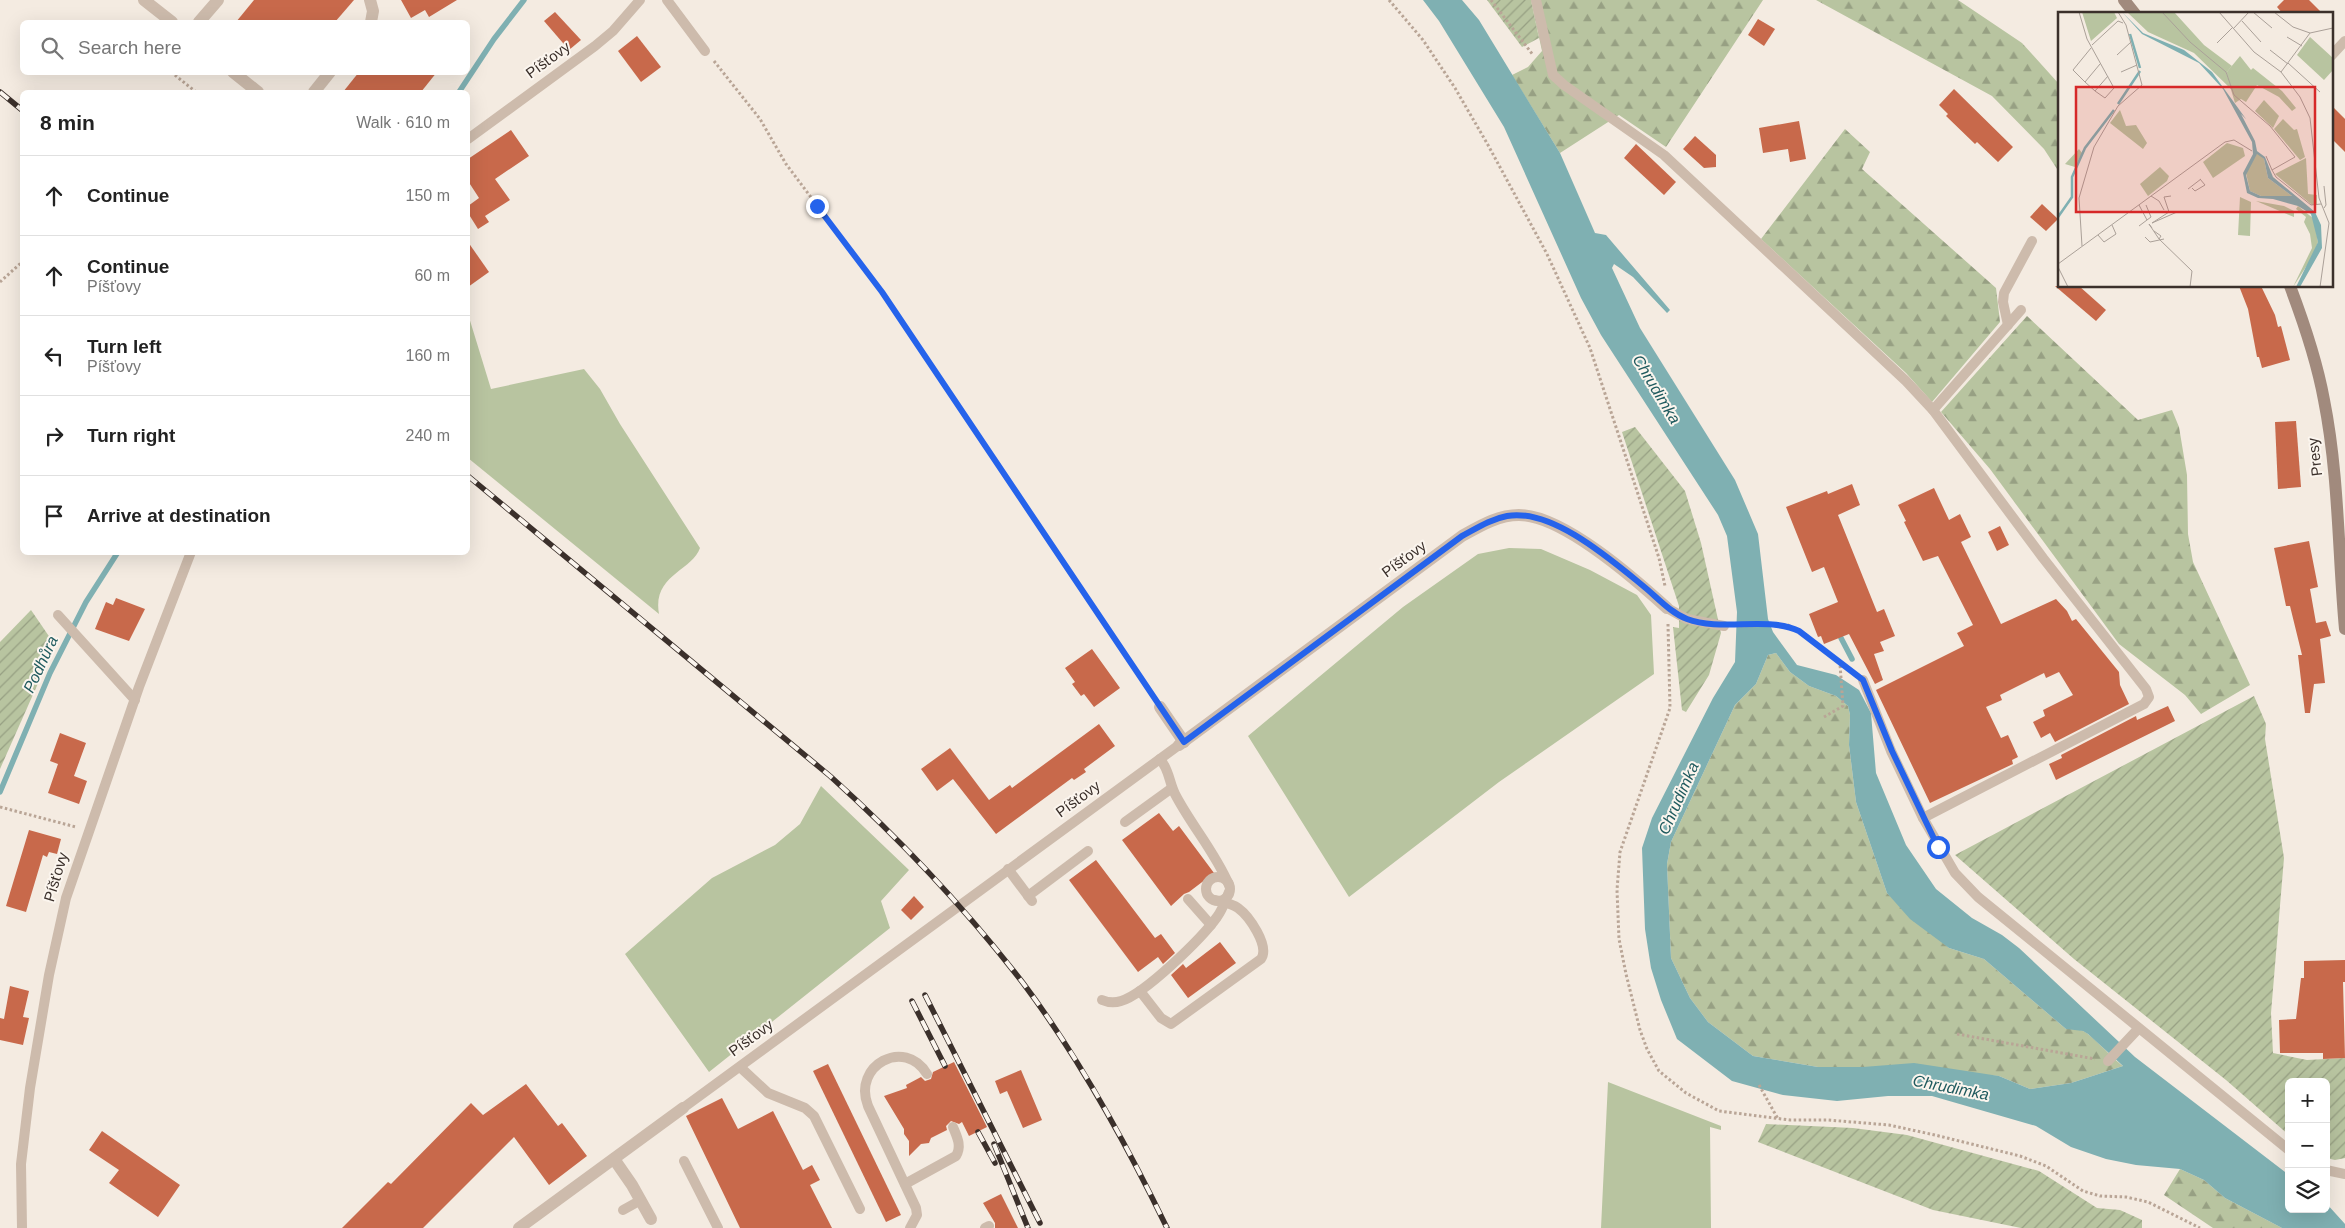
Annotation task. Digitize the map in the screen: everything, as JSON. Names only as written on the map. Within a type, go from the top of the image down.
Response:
[{"type":"street","points":[[144,0],[169,20]]},
{"type":"street","points":[[202,20],[218,0]]},
{"type":"street","points":[[370,0],[373,11],[371,20]]},
{"type":"street","points":[[2124,0],[2133,12]]},
{"type":"street","points":[[237,75],[256,90]]},
{"type":"street","points":[[316,90],[328,75]]},
{"type":"street","name":"Presy","points":[[2291,288],[2317,368],[2324,402],[2337,507],[2345,629]]},
{"type":"street","name":"Píšťovy","points":[[1181,743],[1462,536],[1506,516],[1530,516],[1548,521],[1612,562],[1643,585],[1667,608]]},
{"type":"street","points":[[1160,707],[1181,743]]},
{"type":"street","name":"Píšťovy","points":[[519,1228],[683,1108]]},
{"type":"street","points":[[614,1159],[641,1200],[653,1224]]},
{"type":"lane","name":"Píšťovy","points":[[470,138],[614,31],[640,0]]},
{"type":"lane","points":[[666,0],[705,51]]},
{"type":"lane","points":[[1536,0],[1553,75],[1564,85],[1664,155],[1877,352],[1933,410],[2043,558],[2130,666],[2146,689],[2149,697],[2144,704],[1923,818]]},
{"type":"lane","points":[[2332,55],[2345,41]]},
{"type":"lane","points":[[2008,325],[2003,302],[2004,293],[2032,241]]},
{"type":"lane","points":[[1933,410],[2021,310]]},
{"type":"lane","name":"Píšťovy","points":[[22,1228],[21,1164],[33,1069],[49,975],[66,898],[135,700],[190,555]]},
{"type":"lane","points":[[1667,608],[1687,619],[1724,626]]},
{"type":"lane","points":[[61,619],[135,700]]},
{"type":"lane","points":[[1863,680],[1892,751],[1923,818],[1938,847],[1965,885],[2138,1029],[2285,1147]]},
{"type":"lane","name":"Píšťovy","points":[[683,1108],[1181,743]]},
{"type":"lane","points":[[1160,759],[1166,768],[1172,788],[1229,888]]},
{"type":"lane","points":[[1125,822],[1172,788]]},
{"type":"lane","points":[[1008,869],[1030,899],[1088,851]]},
{"type":"lane","points":[[1140,991],[1161,1018],[1171,1024],[1261,959],[1265,951],[1262,940],[1238,908],[1210,898],[1206,891],[1209,881],[1218,877],[1226,880],[1229,888]]},
{"type":"lane","points":[[1102,1000],[1114,1003],[1121,1001],[1140,991],[1154,980],[1211,925],[1220,901],[1229,888]]},
{"type":"lane","points":[[1188,899],[1211,925]]},
{"type":"lane","points":[[2108,1061],[2138,1029]]},
{"type":"lane","points":[[910,1228],[917,1215],[905,1184],[865,1099],[865,1084],[871,1070],[877,1064],[891,1058],[898,1057],[913,1061],[927,1074]]},
{"type":"lane","points":[[740,1067],[768,1093],[805,1108],[814,1116],[860,1209]]},
{"type":"lane","points":[[905,1184],[956,1156],[959,1144],[953,1127]]},
{"type":"lane","points":[[684,1161],[718,1228]]},
{"type":"lane","points":[[2330,1171],[2345,1174]]},
{"type":"lane","points":[[623,1210],[641,1200]]},
{"type":"path","points":[[1389,0],[1423,40],[1455,88],[1547,254],[1590,348],[1659,558],[1667,608],[1670,708],[1620,852],[1617,890],[1619,939],[1626,974],[1642,1036],[1659,1071],[1686,1093],[1719,1111],[1779,1119],[1828,1120],[1888,1125],[2020,1156],[2046,1166],[2083,1191],[2100,1196],[2126,1197],[2148,1202],[2200,1228]]},
{"type":"path","points":[[1491,0],[1527,48],[1553,75]]},
{"type":"path","points":[[705,51],[760,119],[786,164],[882,292],[1160,707]]},
{"type":"path","points":[[174,75],[193,90]]},
{"type":"path","points":[[0,282],[20,264]]},
{"type":"path","points":[[1724,626],[1788,625],[1799,631],[1863,680]]},
{"type":"path","points":[[1824,717],[1843,706],[1840,663]]},
{"type":"path","points":[[1,808],[89,830]]},
{"type":"path","points":[[1957,1034],[2108,1061]]},
{"type":"path","points":[[1759,1085],[1779,1119]]},
{"type":"green space","points":[[1487,0],[1531,0],[1539,38],[1522,47]]},
{"type":"green space","points":[[1531,0],[1763,0],[1666,147],[1619,115],[1560,153],[1512,75],[1528,67],[1542,51]]},
{"type":"green space","points":[[1816,0],[1958,0],[2022,43],[2058,83],[2058,170],[2044,149],[1992,96]]},
{"type":"green space","points":[[1845,129],[1870,152],[1862,169],[1996,288],[2000,322],[1932,402],[1906,373],[1761,239]]},
{"type":"green space","points":[[2027,316],[2138,420],[2172,410],[2179,427],[2187,475],[2188,534],[2193,562],[2250,685],[2201,714],[2185,695],[2119,644],[1990,469],[1941,412]]},
{"type":"green space","points":[[470,321],[491,389],[584,369],[600,389],[620,424],[700,548],[696,556],[674,575],[661,590],[658,601],[659,614],[470,460]]},
{"type":"green space","points":[[1635,427],[1685,491],[1701,543],[1721,633],[1709,675],[1686,712],[1682,710],[1673,627],[1679,628],[1679,606],[1622,432]]},
{"type":"green space","points":[[1509,548],[1541,549],[1590,570],[1637,595],[1651,615],[1654,674],[1499,782],[1349,897],[1248,736],[1403,607],[1478,554]]},
{"type":"green space","points":[[31,610],[55,645],[0,769],[0,642]]},
{"type":"green space","points":[[1776,653],[1790,672],[1809,686],[1836,696],[1848,706],[1850,715],[1849,745],[1856,802],[1887,893],[1949,948],[1984,959],[2066,1029],[2087,1033],[2123,1066],[2071,1083],[2030,1089],[1999,1076],[1863,1067],[1818,1067],[1753,1056],[1708,1022],[1690,998],[1671,958],[1667,864],[1671,842],[1735,705],[1756,684],[1768,655]]},
{"type":"green space","points":[[2254,696],[2266,724],[2265,739],[2284,858],[2271,1013],[2273,1053],[2307,1060],[2345,1058],[2345,1158],[2330,1159],[2330,1078],[2285,1078],[2285,1132],[2226,1080],[2074,959],[1955,855]]},
{"type":"green space","points":[[821,786],[909,870],[881,901],[890,928],[709,1072],[625,954],[712,878],[775,845],[800,824]]},
{"type":"green space","points":[[1608,1082],[1721,1126],[1721,1130],[1710,1127],[1711,1228],[1601,1228]]},
{"type":"green space","points":[[1766,1124],[1853,1128],[1907,1135],[2039,1171],[2097,1208],[2120,1210],[2142,1220],[2142,1228],[2021,1228],[1933,1210],[1758,1142]]},
{"type":"green space","points":[[2180,1169],[2204,1180],[2225,1198],[2282,1228],[2213,1228],[2164,1195]]},
{"type":"water","name":"Chrudimka","points":[[1423,0],[1462,0],[1479,20],[1560,153],[1595,233],[1606,235],[1670,310],[1667,313],[1633,277],[1614,264],[1612,268],[1640,328],[1735,480],[1758,534],[1768,619],[1773,632],[1797,665],[1836,675],[1859,690],[1871,713],[1876,773],[1906,845],[1936,889],[1972,918],[2002,935],[2019,948],[2135,1057],[2285,1172],[2285,1213],[2330,1213],[2330,1207],[2345,1224],[2345,1228],[2282,1228],[2225,1198],[2204,1180],[2180,1169],[2136,1165],[2106,1159],[2071,1147],[2036,1126],[1932,1096],[1888,1096],[1837,1101],[1783,1095],[1732,1081],[1677,1039],[1661,1000],[1651,968],[1645,929],[1642,848],[1652,818],[1713,698],[1735,662],[1737,612],[1727,536],[1718,515],[1601,335],[1581,298],[1504,127],[1439,21]],"holes":[[[1776,653],[1790,672],[1809,686],[1836,696],[1848,706],[1850,715],[1849,745],[1856,802],[1887,893],[1910,919],[1949,948],[1984,959],[2066,1029],[2083,1031],[2088,1034],[2123,1066],[2071,1083],[2030,1089],[1999,1076],[1914,1063],[1863,1067],[1818,1067],[1753,1056],[1708,1022],[1690,998],[1671,958],[1667,864],[1671,842],[1735,705],[1756,684],[1768,655]]]},
{"type":"building","points":[[254,0],[354,0],[337,20],[238,20]]},
{"type":"building","points":[[401,0],[457,0],[429,17],[425,10],[411,18]]},
{"type":"building","points":[[2284,0],[2309,0],[2321,12],[2281,12],[2277,7]]},
{"type":"building","points":[[555,12],[581,40],[569,50],[544,21]]},
{"type":"building","points":[[1758,19],[1775,29],[1764,46],[1748,35]]},
{"type":"building","points":[[637,36],[661,67],[641,82],[618,51]]},
{"type":"building","points":[[357,75],[435,75],[423,90],[345,90]]},
{"type":"building","points":[[1954,89],[2013,147],[1998,162],[1977,142],[1975,144],[1946,116],[1948,114],[1939,105]]},
{"type":"building","points":[[2332,106],[2345,119],[2345,152],[2332,139]]},
{"type":"building","points":[[1799,121],[1806,159],[1790,162],[1788,149],[1763,153],[1759,128]]},
{"type":"building","points":[[511,130],[529,156],[495,179],[510,200],[485,216],[489,222],[478,229],[470,216],[470,205],[479,198],[470,184],[470,158]]},
{"type":"building","points":[[1695,136],[1716,155],[1716,167],[1704,168],[1683,149]]},
{"type":"building","points":[[1636,144],[1676,182],[1664,195],[1624,158]]},
{"type":"building","points":[[2042,204],[2058,219],[2046,231],[2030,217]]},
{"type":"building","points":[[470,245],[489,272],[470,286]]},
{"type":"building","points":[[2055,286],[2058,286],[2058,288],[2081,288],[2106,310],[2096,321]]},
{"type":"building","points":[[2240,288],[2262,288],[2275,315],[2278,327],[2281,326],[2290,360],[2262,368],[2259,357],[2257,357],[2248,309]]},
{"type":"building","points":[[2296,421],[2301,487],[2278,489],[2275,422]]},
{"type":"building","points":[[1852,484],[1860,505],[1838,515],[1877,612],[1884,609],[1895,636],[1880,642],[1884,651],[1874,654],[1883,680],[1875,684],[1849,634],[1824,644],[1821,636],[1818,637],[1809,614],[1838,602],[1824,567],[1812,572],[1786,507],[1827,491],[1828,494]]},
{"type":"building","points":[[1934,488],[1949,520],[1960,514],[1971,537],[1961,542],[2001,624],[2056,599],[2067,611],[2072,621],[2076,619],[2119,672],[2120,685],[2129,704],[2055,742],[2050,733],[2041,738],[2033,722],[2045,716],[2043,710],[2073,695],[2059,672],[2046,678],[2044,673],[2000,695],[2002,700],[1986,707],[2001,738],[2008,735],[2018,757],[2012,760],[2013,764],[1930,803],[1876,690],[1964,646],[1957,633],[1973,625],[1938,556],[1923,561],[1898,505]]},
{"type":"building","points":[[2000,526],[2009,545],[1997,551],[1988,532]]},
{"type":"building","points":[[2309,541],[2318,587],[2310,589],[2316,623],[2326,621],[2331,636],[2320,639],[2325,683],[2314,684],[2310,713],[2305,713],[2298,655],[2302,655],[2290,606],[2286,606],[2274,548]]},
{"type":"building","points":[[116,598],[145,609],[129,641],[95,629],[106,602],[113,605]]},
{"type":"building","points":[[1092,649],[1120,688],[1094,707],[1084,694],[1081,696],[1072,684],[1075,682],[1065,668]]},
{"type":"building","points":[[2168,706],[2175,721],[2056,780],[2049,764],[2062,758],[2061,755],[2136,716],[2137,720]]},
{"type":"building","points":[[1099,724],[1115,746],[1084,769],[1086,772],[1074,780],[1072,778],[996,834],[953,779],[937,791],[921,769],[950,748],[989,800],[1010,785],[1012,788]]},
{"type":"building","points":[[60,733],[86,743],[74,776],[87,781],[79,804],[48,793],[58,764],[50,761]]},
{"type":"building","points":[[1159,813],[1173,831],[1179,826],[1214,873],[1184,894],[1171,906],[1122,840]]},
{"type":"building","points":[[29,830],[61,839],[57,854],[49,852],[47,857],[43,855],[26,912],[6,906]]},
{"type":"building","points":[[1096,860],[1155,938],[1161,934],[1175,953],[1163,964],[1158,957],[1138,972],[1069,880]]},
{"type":"building","points":[[914,896],[924,907],[911,920],[901,910]]},
{"type":"building","points":[[1220,942],[1236,963],[1188,998],[1171,975],[1183,964],[1186,968]]},
{"type":"building","points":[[2345,960],[2345,982],[2343,982],[2345,1058],[2323,1059],[2323,1053],[2280,1053],[2279,1020],[2296,1019],[2301,978],[2304,978],[2304,961]]},
{"type":"building","points":[[10,986],[29,991],[23,1017],[29,1018],[23,1045],[0,1040],[0,1018],[4,1019]]},
{"type":"building","points":[[954,1062],[987,1127],[969,1136],[962,1122],[959,1124],[951,1121],[946,1126],[947,1130],[931,1138],[929,1143],[921,1144],[909,1156],[909,1141],[904,1134],[904,1129],[884,1096],[907,1088],[906,1085],[921,1077],[925,1081],[931,1079],[933,1072]]},
{"type":"building","points":[[828,1064],[901,1215],[886,1222],[813,1071]]},
{"type":"building","points":[[1021,1070],[1042,1120],[1023,1128],[1007,1091],[1000,1094],[995,1081]]},
{"type":"building","points":[[526,1084],[558,1126],[562,1123],[587,1156],[549,1185],[514,1137],[423,1228],[342,1228],[388,1182],[391,1184],[471,1103],[483,1115]]},
{"type":"building","points":[[722,1098],[738,1129],[773,1111],[803,1170],[812,1165],[820,1180],[810,1185],[832,1228],[740,1228],[686,1116]]},
{"type":"building","points":[[102,1131],[180,1185],[158,1217],[109,1183],[119,1170],[89,1150]]},
{"type":"building","points":[[1001,1194],[1018,1228],[995,1228],[995,1223],[983,1203]]},
{"type":"waterway","name":"Podhůra","points":[[460,90],[494,39],[524,0]]},
{"type":"waterway","name":"Podhůra","points":[[0,792],[50,673],[86,602],[116,555]]},
{"type":"waterway","points":[[1841,638],[1852,659]]},
{"type":"railway","points":[[0,92],[20,108]]},
{"type":"railway","points":[[470,478],[830,776],[907,849],[1001,955],[1064,1041],[1101,1102],[1167,1228]]},
{"type":"railway","points":[[925,995],[1040,1223]]},
{"type":"railway","points":[[912,1001],[945,1066]]},
{"type":"railway","points":[[978,1132],[995,1163]]},
{"type":"railway","points":[[994,1144],[1028,1228]]},
{"type":"route","points":[[817,206],[882,292],[952,393],[1184,742],[1462,536],[1506,516],[1530,516],[1548,521],[1586,544],[1643,585],[1667,608],[1687,619],[1724,626],[1788,625],[1799,631],[1863,680],[1892,751],[1938,847]]}]
